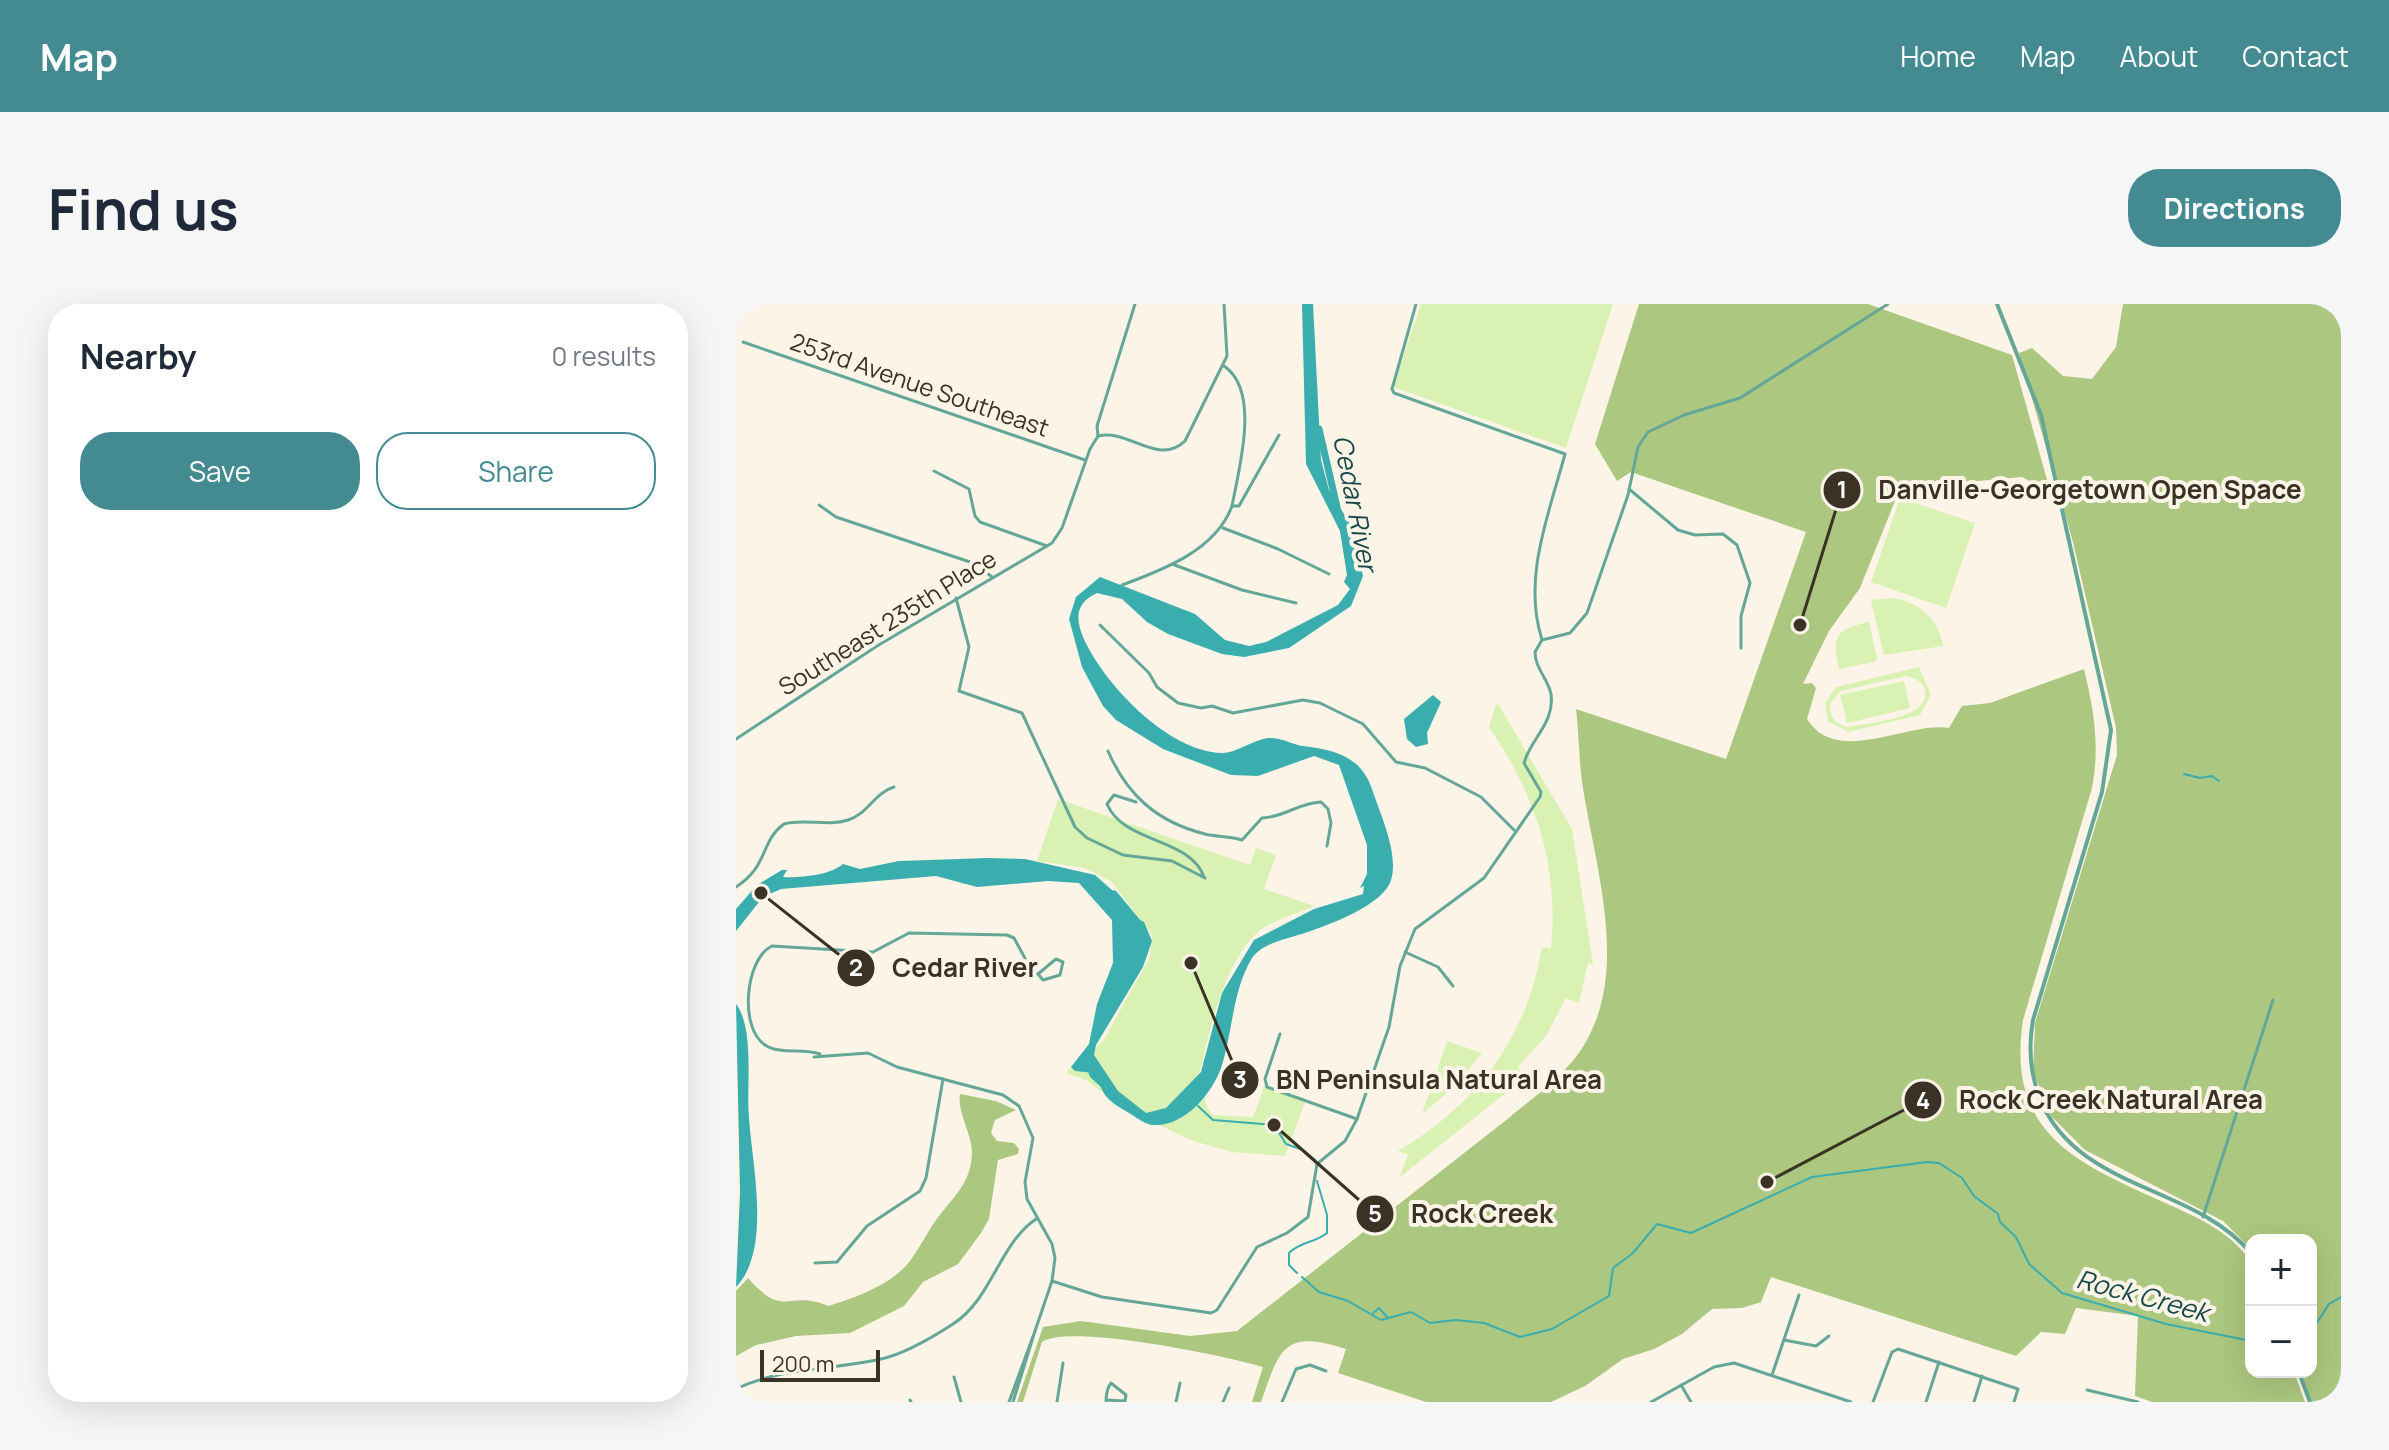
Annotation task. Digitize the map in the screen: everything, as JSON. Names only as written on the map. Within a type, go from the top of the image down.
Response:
[{"type":"street","points":[[1085,460],[1098,436],[1097,426],[1135,304]]},
{"type":"street","points":[[1098,436],[1109,434],[1163,451],[1180,446],[1195,427],[1228,352],[1224,304]]},
{"type":"street","points":[[1052,1281],[1114,1300],[1211,1313],[1217,1310],[1257,1247],[1287,1233],[1308,1217],[1317,1164],[1345,1141],[1357,1119],[1389,1027],[1405,952],[1420,924],[1484,878],[1541,792],[1524,763],[1548,720],[1551,694],[1535,659],[1542,640],[1534,592],[1539,552],[1564,452],[1394,393],[1392,389],[1416,304]]},
{"type":"street","points":[[1997,304],[2041,415],[2111,730],[2102,792],[2033,1020],[2029,1050],[2033,1076],[2048,1116],[2082,1155],[2203,1217],[2229,1232],[2245,1247]]},
{"type":"street","points":[[1542,640],[1570,633],[1587,613],[1629,489],[1638,447],[1648,432],[1740,398],[1887,305]]},
{"type":"street","name":"253rd Avenue Southeast","points":[[743,342],[1085,460]]},
{"type":"street","points":[[1122,585],[1172,564],[1222,528],[1232,506],[1244,419],[1239,381],[1223,365]]},
{"type":"street","points":[[1232,506],[1239,506],[1250,493],[1279,435]]},
{"type":"street","name":"Southeast 235th Place","points":[[736,739],[956,598],[1047,546],[1057,538],[1085,460]]},
{"type":"street","points":[[934,471],[969,489],[975,516],[980,522],[1047,546]]},
{"type":"street","points":[[1629,489],[1678,530],[1695,535],[1723,534],[1737,545],[1750,583],[1741,616],[1741,648]]},
{"type":"street","points":[[819,505],[836,517],[976,564],[992,577]]},
{"type":"street","points":[[1222,528],[1278,549],[1329,574]]},
{"type":"street","points":[[1172,564],[1242,590],[1296,603]]},
{"type":"street","points":[[956,598],[969,647],[959,691],[1022,713],[1075,827],[1087,838],[1123,855],[1172,861],[1205,878],[1197,862],[1121,822],[1107,804],[1109,799],[1118,795],[1179,826],[1208,836],[1242,840],[1262,818],[1279,817],[1296,805],[1321,802],[1328,809],[1331,823],[1327,846]]},
{"type":"street","points":[[1100,625],[1149,673],[1157,687],[1178,703],[1233,713],[1303,700],[1320,703],[1363,724],[1396,762],[1425,768],[1481,797],[1514,830]]},
{"type":"street","points":[[1108,751],[1121,780],[1139,803]]},
{"type":"street","points":[[736,887],[756,872],[772,836],[784,824],[844,822],[858,816],[880,792],[894,787]]},
{"type":"street","points":[[1011,1402],[1052,1281],[1053,1249],[1036,1219],[1025,1190],[1033,1141],[1025,1114],[1003,1095],[897,1067],[868,1053],[820,1054],[774,1049],[754,1034],[748,1011],[750,980],[758,956],[772,946],[873,952],[909,933],[1007,935],[1014,938],[1030,969],[1043,980],[1060,975],[1063,962],[1056,959],[1038,974]]},
{"type":"street","points":[[1405,952],[1438,967],[1453,986]]},
{"type":"street","points":[[2203,1217],[2273,1000]]},
{"type":"street","points":[[1280,1034],[1265,1085],[1357,1119]]},
{"type":"street","points":[[814,1057],[820,1054]]},
{"type":"street","points":[[815,1263],[837,1262],[875,1219],[920,1191],[926,1178],[943,1079]]},
{"type":"street","points":[[736,1389],[761,1378],[884,1359],[949,1326],[962,1318],[1004,1261],[1015,1236],[1036,1219]]},
{"type":"street","points":[[1772,1375],[1799,1295]]},
{"type":"street","points":[[1784,1340],[1816,1346],[1829,1336]]},
{"type":"street","points":[[1873,1402],[1892,1352],[1903,1349],[2018,1389],[2014,1402]]},
{"type":"street","points":[[1926,1402],[1939,1362]]},
{"type":"street","points":[[1057,1402],[1054,1394],[1063,1363]]},
{"type":"street","points":[[1651,1402],[1722,1364],[1744,1365],[1851,1402]]},
{"type":"street","points":[[1282,1402],[1295,1370],[1307,1365],[1326,1371]]},
{"type":"street","points":[[1974,1402],[1982,1376]]},
{"type":"street","points":[[954,1377],[961,1402]]},
{"type":"street","points":[[2301,1378],[2310,1402]]},
{"type":"street","points":[[1111,1383],[1126,1395],[1125,1401],[1106,1401],[1111,1383]]},
{"type":"street","points":[[1176,1402],[1180,1383]]},
{"type":"street","points":[[1681,1385],[1691,1402]]},
{"type":"street","points":[[1223,1402],[1229,1388]]},
{"type":"street","points":[[2087,1390],[2111,1400],[2120,1396],[2138,1402]]},
{"type":"green space","points":[[1421,304],[1613,304],[1566,448],[1393,387]]},
{"type":"green space","points":[[1639,304],[1868,304],[2012,355],[2053,501],[2040,501],[2033,483],[2022,477],[1935,485],[1923,494],[1899,491],[1860,588],[1829,631],[1803,684],[1812,683],[1816,688],[1807,719],[1820,733],[1836,740],[1874,739],[1913,730],[1949,728],[1962,706],[1990,703],[2084,669],[2095,728],[2096,757],[2092,788],[2023,1020],[2021,1060],[2026,1093],[2039,1120],[2057,1142],[2081,1160],[2205,1222],[2235,1243],[2245,1254],[2245,1378],[2296,1378],[2305,1402],[2152,1402],[2135,1396],[2138,1316],[2076,1308],[2065,1334],[2041,1332],[2016,1356],[1771,1277],[1761,1302],[1742,1308],[1712,1309],[1682,1334],[1654,1349],[1623,1359],[1585,1386],[1551,1402],[1426,1402],[1338,1373],[1346,1349],[1309,1341],[1287,1348],[1274,1368],[1261,1402],[1252,1402],[1263,1367],[1149,1343],[1082,1336],[1057,1337],[1042,1342],[1023,1402],[1017,1402],[1043,1327],[1081,1321],[1190,1336],[1237,1331],[1535,1097],[1565,1070],[1581,1050],[1596,1020],[1604,989],[1607,956],[1606,922],[1582,778],[1576,709],[1726,759],[1806,532],[1631,472],[1617,481],[1595,444]]},
{"type":"green space","points":[[2123,304],[2341,304],[2341,1402],[2312,1402],[2303,1378],[2317,1378],[2317,1234],[2245,1234],[2245,1243],[2223,1221],[2085,1150],[2051,1116],[2033,1072],[2035,1023],[2117,755],[2116,728],[2073,542],[2019,353],[2032,348],[2063,376],[2092,379],[2116,347]]},
{"type":"green space","points":[[1900,498],[1975,523],[1946,608],[1871,582]]},
{"type":"green space","points":[[1893,598],[1911,603],[1926,613],[1937,628],[1943,646],[1884,655],[1871,600]]},
{"type":"green space","points":[[1869,622],[1877,658],[1874,662],[1839,669],[1836,641],[1839,636],[1849,628]]},
{"type":"green space","points":[[1919,667],[1931,695],[1920,715],[1848,732],[1828,721],[1825,703],[1836,687]],"holes":[[[1906,676],[1920,682],[1925,691],[1924,700],[1909,713],[1849,727],[1832,716],[1831,702],[1841,691]]]},
{"type":"green space","points":[[1904,681],[1910,708],[1847,723],[1840,695]]},
{"type":"green space","points":[[1497,702],[1572,829],[1593,964],[1588,963],[1579,1003],[1566,998],[1546,1036],[1518,1067],[1526,1077],[1400,1177],[1408,1155],[1398,1151],[1451,1113],[1494,1066],[1524,1011],[1542,947],[1551,949],[1551,889],[1541,832],[1520,779],[1489,727]]},
{"type":"green space","points":[[1058,799],[1250,865],[1256,848],[1276,855],[1264,889],[1314,906],[1268,925],[1241,952],[1222,991],[1200,1071],[1194,1080],[1200,1082],[1208,1109],[1213,1115],[1253,1117],[1265,1085],[1306,1099],[1285,1156],[1232,1152],[1190,1140],[1124,1108],[1086,1080],[1066,1073],[1091,1045],[1097,1047],[1103,1041],[1150,957],[1152,935],[1112,882],[1085,868],[1037,861]]},
{"type":"green space","points":[[1447,1041],[1482,1053],[1453,1088],[1422,1114]]},
{"type":"green space","points":[[960,1094],[996,1101],[1016,1110],[995,1120],[991,1133],[997,1141],[1014,1143],[1019,1149],[1018,1154],[998,1160],[989,1219],[958,1264],[923,1282],[904,1306],[850,1333],[796,1336],[756,1345],[736,1356],[736,1291],[748,1278],[770,1298],[779,1301],[803,1300],[828,1306],[886,1282],[905,1267],[962,1187],[969,1172],[972,1153]]},
{"type":"water","points":[[1302,304],[1313,304],[1321,460],[1329,490],[1351,525],[1363,576],[1351,606],[1289,648],[1244,657],[1222,654],[1168,634],[1147,622],[1122,599],[1097,593],[1081,606],[1078,617],[1083,637],[1106,674],[1140,712],[1160,728],[1201,750],[1222,753],[1272,738],[1346,757],[1362,770],[1368,780],[1388,835],[1393,870],[1386,890],[1363,908],[1272,944],[1252,958],[1240,984],[1221,1068],[1196,1106],[1178,1120],[1167,1124],[1149,1124],[1110,1100],[1094,1073],[1075,1071],[1071,1067],[1089,1044],[1097,1004],[1113,963],[1112,920],[1079,883],[1048,881],[977,887],[936,876],[781,889],[763,897],[736,931],[736,909],[757,885],[782,870],[787,870],[783,877],[798,877],[823,873],[843,864],[860,869],[899,861],[988,858],[1025,859],[1095,875],[1113,891],[1128,914],[1144,922],[1152,941],[1143,967],[1096,1045],[1094,1055],[1118,1091],[1146,1113],[1166,1108],[1201,1072],[1222,993],[1254,940],[1314,909],[1363,894],[1364,886],[1360,888],[1367,874],[1367,845],[1339,765],[1314,756],[1258,776],[1231,775],[1163,749],[1116,720],[1103,706],[1082,667],[1069,619],[1076,597],[1100,577],[1195,614],[1225,640],[1249,646],[1266,642],[1338,605],[1350,589],[1344,582],[1347,575],[1340,531],[1306,464]]},
{"type":"water","points":[[1433,695],[1441,702],[1427,733],[1428,744],[1416,747],[1407,739],[1404,719]]},
{"type":"water","points":[[736,1004],[746,1028],[748,1043],[749,1118],[757,1229],[747,1271],[736,1287],[740,1192]]},
{"type":"waterway","name":"Cedar River","points":[[1319,429],[1337,507]]},
{"type":"waterway","points":[[2184,774],[2200,778],[2212,776],[2219,781]]},
{"type":"waterway","name":"Cedar River","points":[[1114,894],[1139,924]]},
{"type":"waterway","name":"Cedar River","points":[[1089,1064],[1093,1075],[1105,1086]]},
{"type":"waterway","name":"Rock Creek","points":[[1198,1106],[1213,1120],[1274,1125],[1286,1144],[1303,1150],[1315,1160]]},
{"type":"waterway","name":"Rock Creek","points":[[1302,1277],[1319,1292],[1348,1301],[1381,1320],[1411,1312],[1430,1323],[1456,1320],[1484,1323],[1520,1337],[1552,1329],[1609,1296],[1613,1268],[1633,1253],[1657,1224],[1691,1233],[1812,1177],[1927,1162],[1939,1163],[1962,1178],[1974,1196],[1998,1214],[2000,1222],[2016,1237],[2029,1264],[2062,1293],[2166,1324],[2245,1340]]},
{"type":"waterway","name":"Rock Creek","points":[[1297,1273],[1289,1265],[1289,1253],[1327,1233],[1327,1215],[1317,1181]]},
{"type":"waterway","name":"Rock Creek","points":[[2317,1323],[2329,1304],[2341,1297]]},
{"type":"waterway","name":"Rock Creek","points":[[1373,1313],[1379,1308],[1388,1318]]},
{"type":"place","name":"Danville-Georgetown Open Space","points":[[1800,625]]},
{"type":"place","name":"Cedar River","points":[[761,893]]},
{"type":"place","name":"BN Peninsula Natural Area","points":[[1191,963]]},
{"type":"place","name":"Rock Creek","points":[[1274,1125]]},
{"type":"place","name":"Rock Creek Natural Area","points":[[1767,1182]]}]
